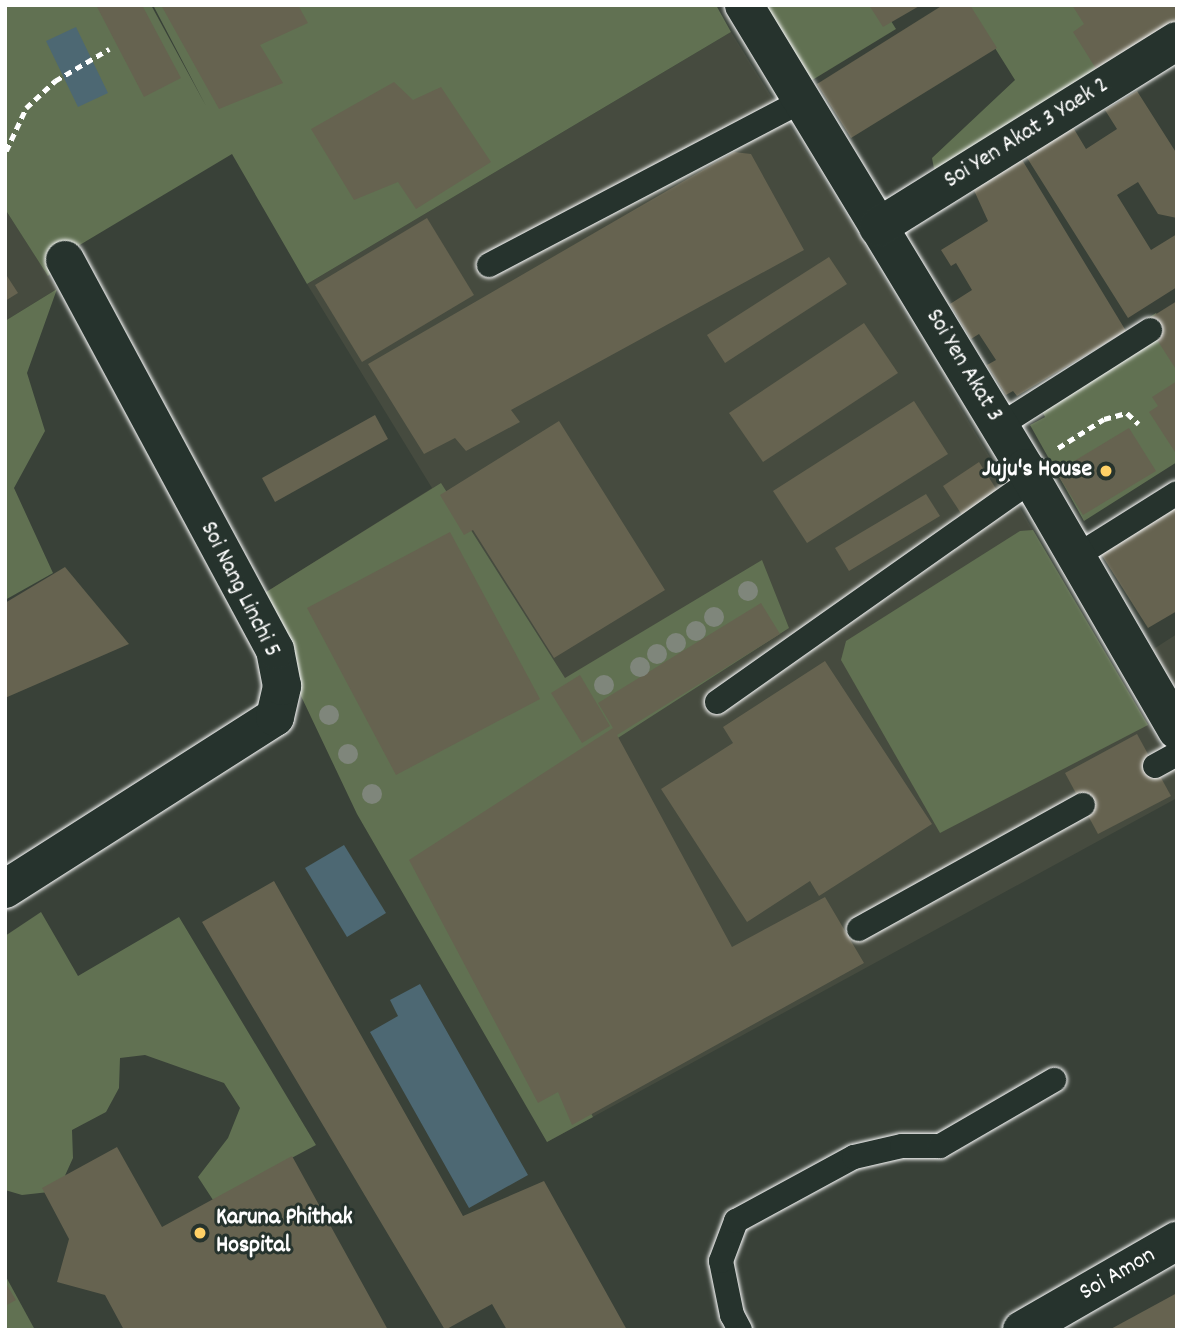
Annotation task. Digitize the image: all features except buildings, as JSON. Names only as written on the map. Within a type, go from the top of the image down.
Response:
[{"type":"street","name":"Soi Yen Akat 3","points":[[744,5],[1028,474],[1075,557],[1173,714]]},
{"type":"street","name":"Soi Yen Akat 3 Yaek 2","points":[[878,227],[1177,41]]},
{"type":"street","name":"Soi Nang Linchi 5","points":[[5,889],[275,717],[282,685],[275,650],[65,260]]},
{"type":"street","name":"Soi Amon","points":[[1023,1330],[1177,1241]]},
{"type":"lane","points":[[489,265],[802,101]]},
{"type":"lane","points":[[999,426],[1150,330]]},
{"type":"lane","points":[[717,702],[1028,474]]},
{"type":"lane","points":[[1075,557],[1177,493]]},
{"type":"lane","points":[[1155,766],[1177,754]]},
{"type":"lane","points":[[859,929],[1083,805]]},
{"type":"lane","points":[[740,1330],[732,1315],[720,1261],[736,1221],[854,1157],[902,1146],[940,1146],[1054,1080]]},
{"type":"path","points":[[6,151],[26,108],[55,81],[109,49]]},
{"type":"path","points":[[1028,474],[1104,419],[1127,412],[1139,424]]},
{"type":"shaded area","points":[[731,32],[860,238],[1177,773],[1177,798],[547,1142],[255,599],[432,488],[307,284]]},
{"type":"shaded area","points":[[5,209],[57,289],[5,321]]},
{"type":"shaded area","points":[[1177,634],[1177,692],[1152,650]]},
{"type":"green space","points":[[5,5],[151,5],[206,106],[153,5],[716,5],[731,32],[307,284],[232,154],[78,246],[48,276],[5,209]]},
{"type":"green space","points":[[762,5],[881,5],[896,29],[809,82]]},
{"type":"green space","points":[[968,5],[1089,5],[1126,61],[936,179],[932,158],[1015,80]]},
{"type":"green space","points":[[57,289],[27,373],[45,431],[14,488],[53,573],[5,600],[5,321]]},
{"type":"green space","points":[[1156,313],[1177,347],[1177,462],[1084,521],[1030,425],[1045,417],[1032,392]]},
{"type":"green space","points":[[441,483],[565,678],[762,560],[789,628],[453,844],[593,1117],[547,1142],[357,814],[255,599]]},
{"type":"green space","points":[[1033,530],[1148,725],[940,833],[841,660],[846,641],[1020,531]]},
{"type":"green space","points":[[41,912],[78,976],[179,917],[316,1145],[213,1200],[198,1177],[228,1138],[240,1108],[224,1083],[145,1055],[120,1058],[119,1088],[106,1112],[72,1130],[73,1158],[58,1191],[22,1195],[5,1190],[5,936]]},
{"type":"green space","points":[[5,1275],[35,1330],[5,1330]]},
{"type":"water","points":[[76,27],[108,93],[78,107],[46,41]]},
{"type":"water","points":[[344,845],[386,913],[347,937],[305,868]]},
{"type":"water","points":[[420,984],[528,1175],[469,1208],[370,1032],[398,1016],[390,1000]]},
{"type":"place","name":"Juju's House","points":[[1106,471]]},
{"type":"place","name":"Karuna Phithak Hospital","points":[[200,1233]]}]
